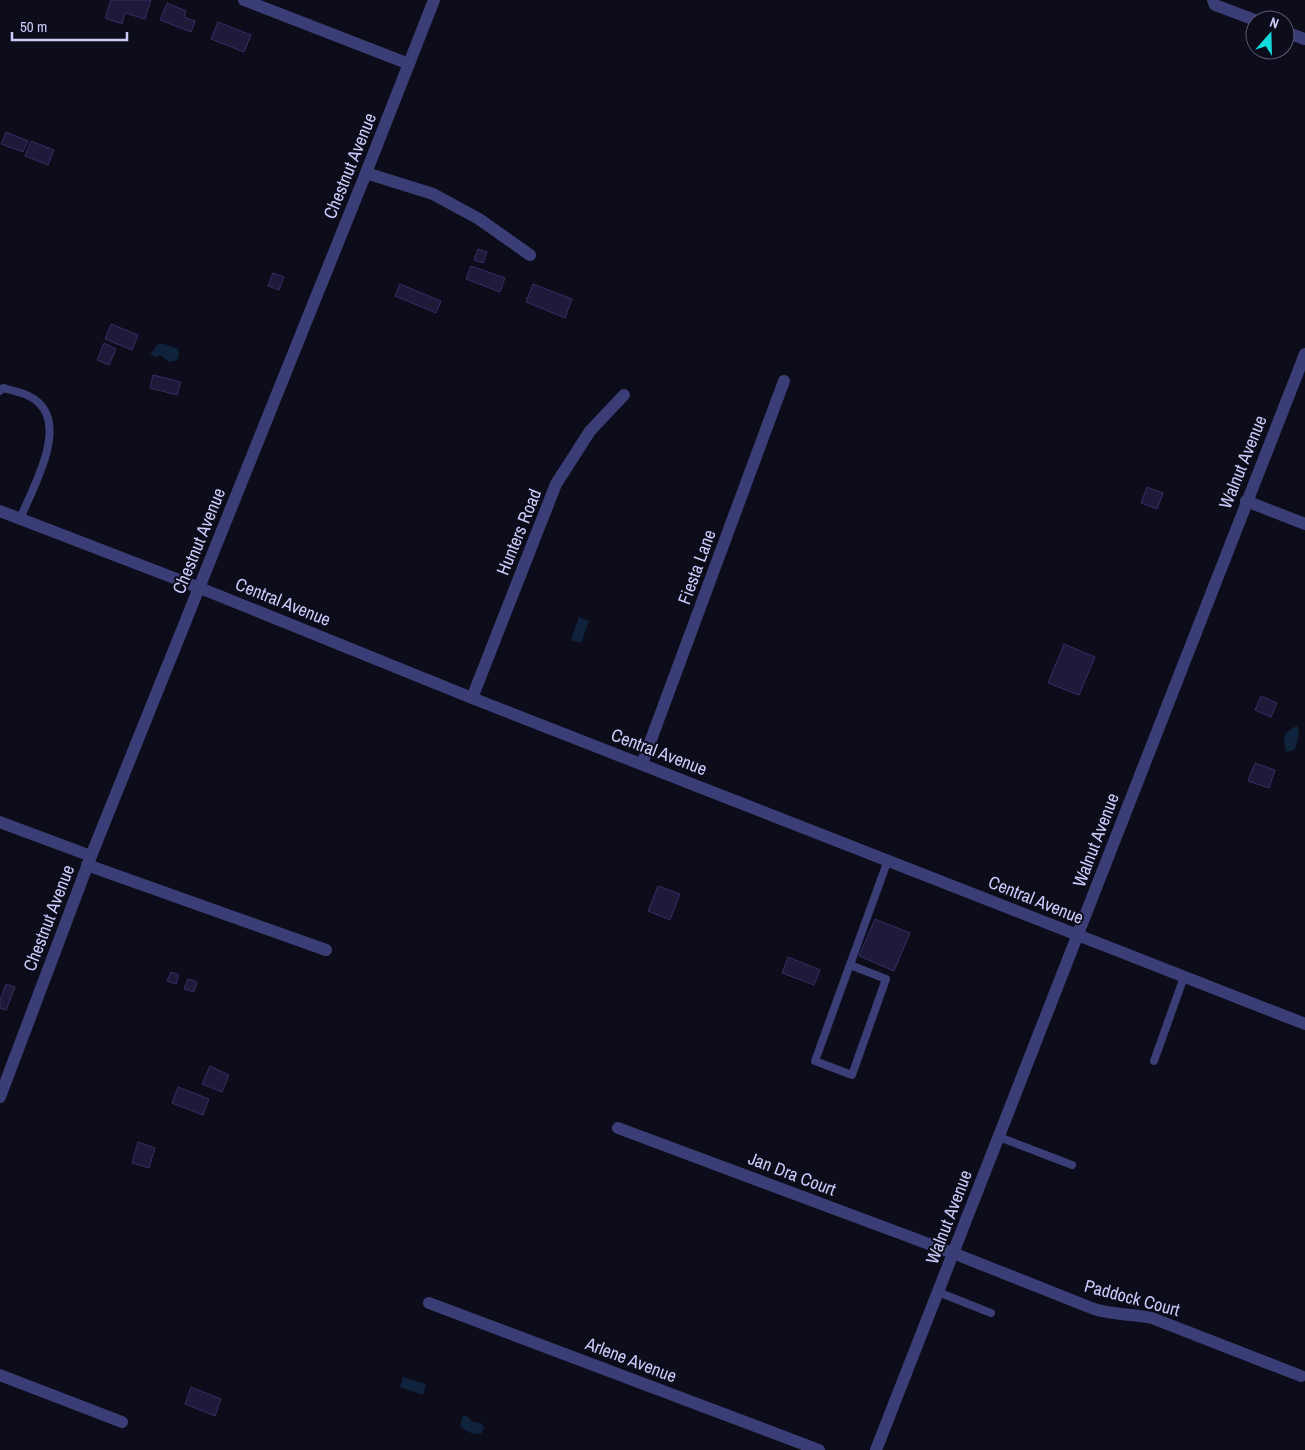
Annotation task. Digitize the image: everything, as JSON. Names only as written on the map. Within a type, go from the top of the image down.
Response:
[{"type":"street","points":[[244,0],[409,64]]},
{"type":"street","name":"Chestnut Avenue","points":[[0,1097],[89,860],[200,588],[434,0]]},
{"type":"street","points":[[1212,0],[1215,5],[1245,16]]},
{"type":"street","points":[[366,173],[433,194],[479,218],[530,255]]},
{"type":"street","name":"Walnut Avenue","points":[[876,1450],[1305,354]]},
{"type":"street","name":"Fiesta Lane","points":[[642,764],[784,382]]},
{"type":"street","name":"Hunters Road","points":[[472,698],[556,484],[590,431],[624,395]]},
{"type":"street","points":[[1246,501],[1305,524]]},
{"type":"street","name":"Central Avenue","points":[[0,511],[200,588],[472,698],[1305,1024]]},
{"type":"street","points":[[0,822],[89,860],[326,950]]},
{"type":"street","name":"Jan Dra Court","points":[[618,1128],[953,1253]]},
{"type":"street","name":"Paddock Court","points":[[953,1253],[1100,1311],[1152,1318],[1301,1376]]},
{"type":"street","name":"Arlene Avenue","points":[[430,1302],[820,1450]]},
{"type":"street","points":[[0,1375],[122,1422]]},
{"type":"lane","points":[[0,391],[3,388],[23,393],[38,402],[48,416],[50,441],[20,519]]},
{"type":"lane","points":[[850,965],[886,979],[852,1075],[814,1061],[888,860]]},
{"type":"lane","points":[[1154,1061],[1184,977]]},
{"type":"lane","points":[[999,1137],[1072,1166]]},
{"type":"lane","points":[[938,1292],[992,1313]]},
{"type":"water","points":[[158,344],[178,349],[177,360],[170,362],[160,355],[156,357],[150,355]]},
{"type":"water","points":[[579,617],[589,621],[581,643],[571,640]]},
{"type":"water","points":[[1297,726],[1299,729],[1296,747],[1294,750],[1286,752],[1285,736]]},
{"type":"water","points":[[403,1377],[426,1384],[423,1395],[400,1387]]},
{"type":"water","points":[[463,1416],[467,1416],[473,1422],[481,1423],[484,1428],[482,1433],[473,1433],[462,1427],[460,1425]]},
{"type":"building","points":[[111,0],[151,0],[145,19],[125,13],[122,24],[105,18]]},
{"type":"building","points":[[167,3],[186,11],[184,17],[195,21],[191,32],[160,20]]},
{"type":"building","points":[[218,22],[251,35],[244,52],[211,39]]},
{"type":"building","points":[[6,132],[28,141],[23,152],[1,144]]},
{"type":"building","points":[[31,141],[54,150],[48,165],[25,156]]},
{"type":"building","points":[[478,249],[487,252],[483,263],[474,260]]},
{"type":"building","points":[[471,266],[505,278],[500,292],[466,279]]},
{"type":"building","points":[[273,273],[284,277],[279,290],[268,286]]},
{"type":"building","points":[[400,284],[441,301],[436,313],[395,296]]},
{"type":"building","points":[[533,284],[572,299],[565,318],[526,302]]},
{"type":"building","points":[[111,324],[138,335],[132,350],[105,339]]},
{"type":"building","points":[[104,343],[116,349],[109,365],[97,360]]},
{"type":"building","points":[[153,375],[181,382],[177,395],[150,388]]},
{"type":"building","points":[[1147,487],[1163,493],[1157,509],[1141,503]]},
{"type":"building","points":[[1064,644],[1095,657],[1079,695],[1048,683]]},
{"type":"building","points":[[1261,696],[1277,703],[1271,717],[1255,710]]},
{"type":"building","points":[[1255,763],[1275,770],[1269,788],[1248,781]]},
{"type":"building","points":[[658,886],[680,894],[670,920],[648,911]]},
{"type":"building","points":[[875,919],[910,933],[894,971],[859,956]]},
{"type":"building","points":[[788,957],[820,970],[814,985],[782,973]]},
{"type":"building","points":[[171,972],[179,975],[176,984],[167,981]]},
{"type":"building","points":[[188,979],[197,982],[194,992],[184,989]]},
{"type":"building","points":[[6,984],[15,987],[6,1010],[0,1008],[0,1000]]},
{"type":"building","points":[[210,1066],[229,1075],[222,1092],[202,1084]]},
{"type":"building","points":[[178,1087],[209,1099],[203,1115],[172,1103]]},
{"type":"building","points":[[138,1142],[155,1148],[149,1168],[132,1163]]},
{"type":"building","points":[[191,1387],[221,1399],[215,1416],[185,1404]]}]
